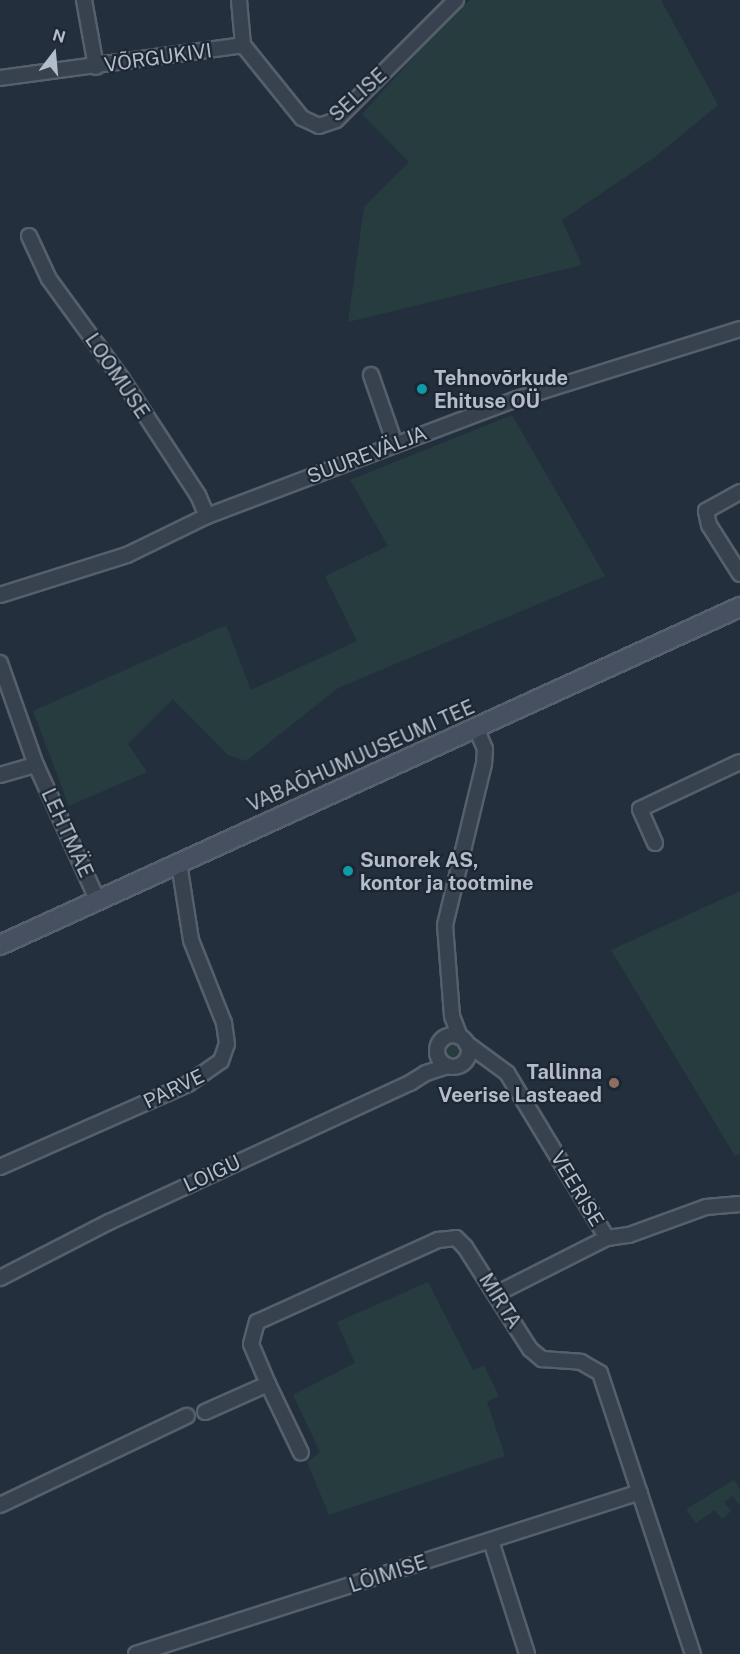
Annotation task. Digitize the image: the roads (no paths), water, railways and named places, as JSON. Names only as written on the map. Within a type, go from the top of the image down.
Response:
[{"type":"street","points":[[84,0],[96,67]]},
{"type":"street","points":[[239,0],[243,45]]},
{"type":"street","name":"SELISE","points":[[243,45],[302,118],[319,126],[336,120],[456,0]]},
{"type":"street","name":"VÕRGUKIVI","points":[[0,78],[96,67],[243,45]]},
{"type":"street","name":"LOOMUSE","points":[[29,236],[49,279],[122,379],[198,495],[207,516]]},
{"type":"street","name":"SUUREVÄLJA","points":[[0,595],[127,555],[207,516],[517,399],[740,329]]},
{"type":"street","points":[[371,375],[394,444]]},
{"type":"street","points":[[740,492],[706,511],[709,525],[740,574]]},
{"type":"street","name":"VABAÕHUMUUSEUMI TEE","points":[[0,945],[740,607]]},
{"type":"street","name":"LEHTMÄE","points":[[0,663],[36,765],[98,901]]},
{"type":"street","points":[[464,1062],[468,1053],[452,1016],[446,916],[484,764],[485,749],[476,728]]},
{"type":"street","points":[[655,843],[640,809],[740,762]]},
{"type":"street","name":"LEHTMÄE","points":[[0,775],[36,765]]},
{"type":"street","name":"PARVE","points":[[0,1167],[188,1084],[221,1061],[227,1044],[224,1023],[191,940],[179,863]]},
{"type":"street","points":[[452,1016],[437,1054],[448,1066],[488,1057]]},
{"type":"street","points":[[442,1040],[450,1035],[463,1040]]},
{"type":"street","name":"VEERISE","points":[[463,1040],[507,1073],[607,1238],[629,1235],[706,1207],[740,1204]]},
{"type":"street","name":"LOIGU","points":[[426,1072],[437,1054]]},
{"type":"street","name":"LOIGU","points":[[0,1278],[70,1245],[109,1222],[385,1095],[426,1072],[448,1066]]},
{"type":"street","name":"MIRTA","points":[[268,1384],[251,1344],[257,1322],[438,1240],[456,1238],[465,1247],[530,1349],[542,1359],[581,1362],[600,1373],[693,1654]]},
{"type":"street","points":[[496,1294],[607,1238]]},
{"type":"street","points":[[205,1412],[268,1384],[301,1453]]},
{"type":"street","points":[[0,1505],[187,1416]]},
{"type":"street","name":"LÕIMISE","points":[[136,1654],[640,1492]]},
{"type":"street","points":[[491,1541],[527,1654]]},
{"type":"place","name":"Tehnovõrkude Ehituse OÜ","points":[[422,389]]},
{"type":"place","name":"Sunorek AS, kontor ja tootmine","points":[[348,871]]},
{"type":"place","name":"Tallinna Veerise Lasteaed","points":[[614,1083]]}]
